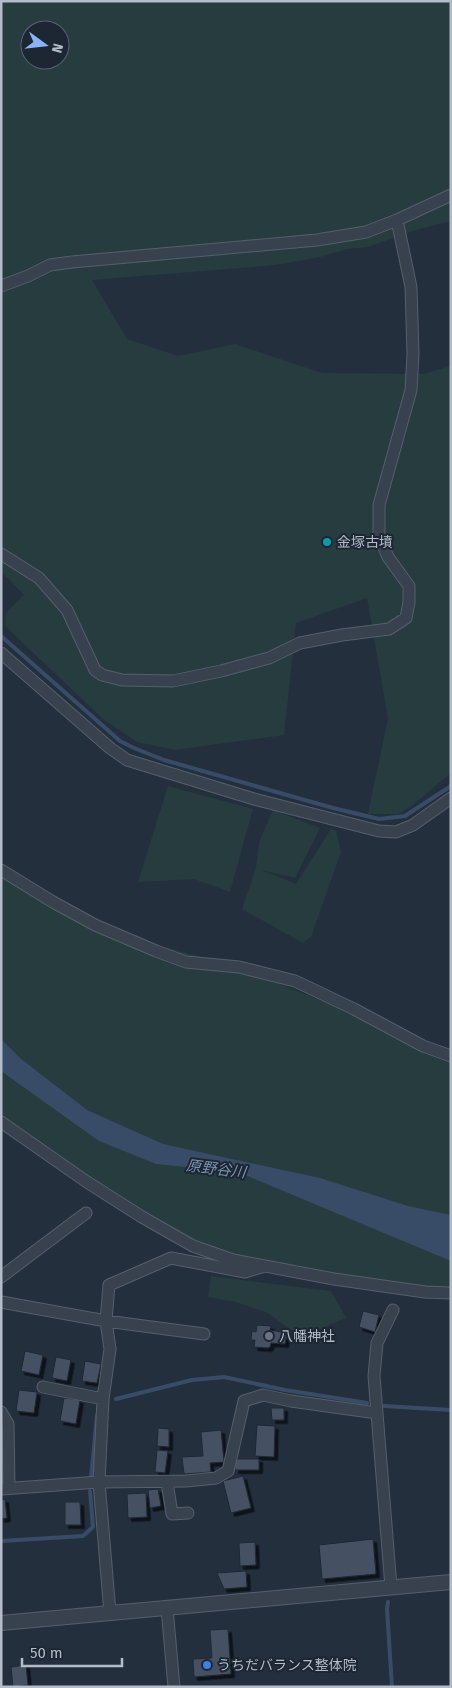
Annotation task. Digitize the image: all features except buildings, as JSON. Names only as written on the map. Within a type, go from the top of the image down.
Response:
[{"type":"street","points":[[1,286],[50,265],[317,240],[366,232],[451,195]]},
{"type":"street","points":[[1,554],[39,578],[67,610],[95,670],[102,675],[122,680],[173,681],[221,671],[269,658],[300,643],[389,629],[406,618],[409,586],[388,556],[379,536],[379,505],[411,390],[414,354],[410,287],[397,220]]},
{"type":"street","points":[[1,654],[110,748],[127,760],[254,799],[379,831],[396,832],[413,825],[451,798]]},
{"type":"street","points":[[1,870],[95,925],[156,951],[186,962],[239,967],[295,981],[354,1009],[423,1046],[451,1056]]},
{"type":"street","points":[[1,1122],[87,1182],[158,1228],[193,1246],[233,1260],[334,1279],[451,1294]]},
{"type":"street","points":[[1,1277],[86,1212]]},
{"type":"street","points":[[110,1613],[99,1482],[103,1399],[110,1349],[106,1321],[108,1285],[171,1258],[245,1272],[266,1266]]},
{"type":"street","points":[[1,1302],[106,1321],[204,1334]]},
{"type":"street","points":[[391,1587],[374,1376],[377,1343],[393,1310]]},
{"type":"street","points":[[43,1387],[103,1399]]},
{"type":"street","points":[[1,1412],[8,1424],[5,1489],[99,1482],[167,1482],[216,1478],[228,1471],[244,1401],[252,1397],[263,1395],[377,1414]]},
{"type":"street","points":[[167,1482],[172,1514],[188,1513]]},
{"type":"street","points":[[1,1623],[451,1582]]},
{"type":"street","points":[[167,1608],[174,1687]]},
{"type":"green space","points":[[1,1],[451,1],[451,221],[412,231],[368,247],[347,249],[320,257],[276,265],[92,280],[127,339],[178,356],[235,344],[322,373],[423,374],[451,366],[451,773],[413,805],[398,814],[368,814],[388,718],[367,598],[296,623],[284,735],[175,750],[137,742],[103,719],[5,626],[6,613],[24,595],[1,571]]},
{"type":"green space","points":[[168,786],[253,809],[230,892],[194,879],[138,882]]},
{"type":"green space","points":[[273,810],[320,828],[295,878],[261,870],[296,884],[331,829],[336,831],[341,852],[311,937],[303,943],[242,909],[256,868],[259,842]]},
{"type":"green space","points":[[1,876],[116,934],[239,967],[402,1034],[451,1060],[451,1290],[273,1267],[206,1251],[1,1122]]},
{"type":"green space","points":[[211,1276],[331,1291],[346,1318],[301,1337],[268,1313],[236,1302],[208,1297]]},
{"type":"water","name":"原野谷川","points":[[1,1039],[20,1058],[87,1110],[163,1144],[320,1178],[408,1206],[451,1215],[451,1261],[238,1172],[156,1164],[99,1141],[1,1071]]},
{"type":"waterway","points":[[1,636],[120,741],[164,760],[333,808],[379,819],[405,816],[451,786]]},
{"type":"waterway","points":[[116,1399],[192,1380],[224,1377],[285,1390],[367,1403]]},
{"type":"waterway","points":[[384,1406],[451,1410]]},
{"type":"waterway","points":[[91,1477],[97,1415]]},
{"type":"waterway","points":[[1,1541],[83,1536],[93,1527],[90,1491]]},
{"type":"waterway","points":[[388,1602],[392,1687]]},
{"type":"place","name":"金塚古墳","points":[[327,542]]},
{"type":"place","name":"八幡神社","points":[[269,1336]]},
{"type":"place","name":"うちだバランス整体院","points":[[207,1665]]}]
